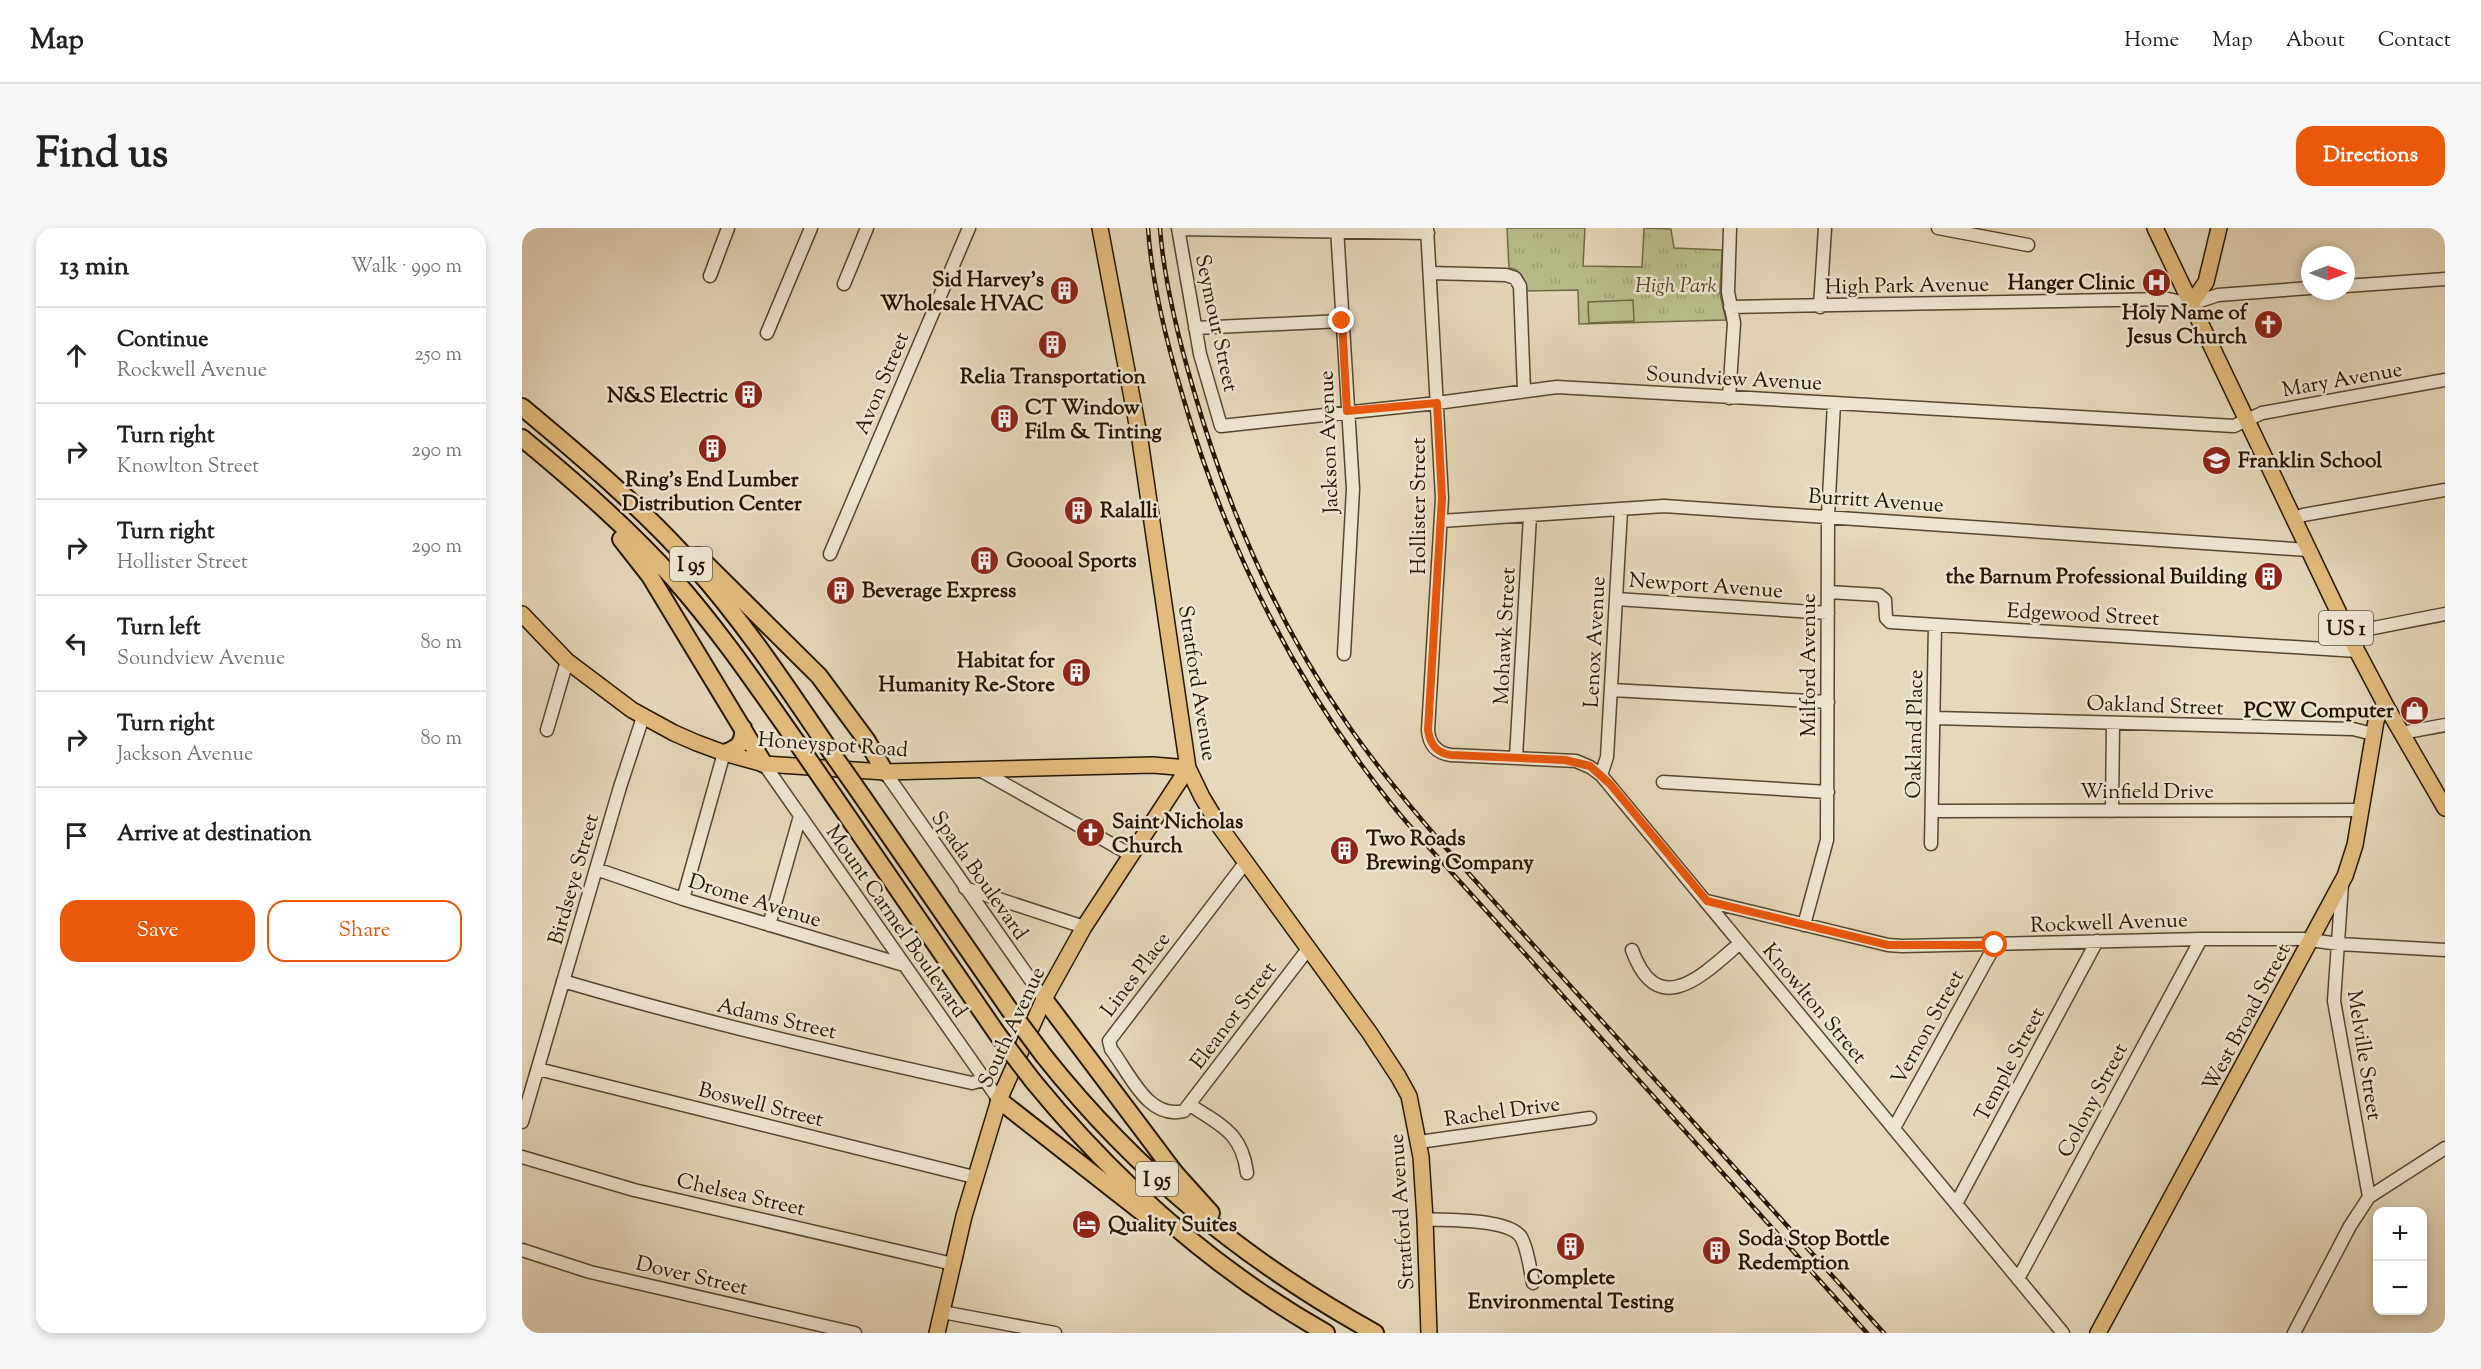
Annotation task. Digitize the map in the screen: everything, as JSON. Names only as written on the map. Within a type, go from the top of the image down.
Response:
[{"type":"highway","name":"I 95","points":[[522,407],[609,481],[660,530],[714,590],[751,637],[1009,1010],[1086,1107],[1148,1171],[1216,1230],[1288,1282],[1375,1333]]},
{"type":"highway","name":"I 95","points":[[522,438],[631,534],[692,600],[742,664],[998,1035],[1033,1081],[1086,1142],[1150,1205],[1220,1263],[1326,1333]]},
{"type":"highway","points":[[564,473],[636,555],[764,764]]},
{"type":"highway","points":[[609,481],[647,509],[691,549],[819,676],[867,741],[885,772]]},
{"type":"highway","points":[[724,753],[735,750],[741,744],[744,738],[743,728]]},
{"type":"highway","points":[[1044,999],[1195,1197],[1288,1282]]},
{"type":"highway","points":[[999,1101],[1157,1224],[1208,1261],[1270,1298]]},
{"type":"main road","points":[[2154,228],[2191,304],[2206,282],[2219,228]]},
{"type":"main road","name":"Stratford Avenue","points":[[1097,229],[1142,450],[1188,768],[1207,807],[1398,1076],[1411,1104],[1419,1142],[1425,1219],[1429,1333]]},
{"type":"main road","name":"US 1","points":[[2191,304],[2357,651],[2445,808]]},
{"type":"main road","name":"Honeyspot Road","points":[[522,614],[567,661],[643,717],[674,733],[724,753],[764,764],[885,772],[1163,765],[1188,768]]},
{"type":"main road","name":"West Broad Street","points":[[2098,1333],[2342,883],[2351,860],[2373,734],[2378,714],[2386,706]]},
{"type":"main road","name":"South Avenue","points":[[937,1333],[974,1177],[999,1101],[1044,999],[1084,927],[1188,768]]},
{"type":"street","points":[[710,276],[728,228]]},
{"type":"street","points":[[767,333],[811,228]]},
{"type":"street","points":[[844,284],[867,228]]},
{"type":"street","name":"Avon Street","points":[[830,554],[969,228]]},
{"type":"street","points":[[1178,228],[1428,230]]},
{"type":"street","name":"Seymour Street","points":[[1178,228],[1195,328],[1221,426]]},
{"type":"street","points":[[1729,398],[1734,323],[1728,292],[1730,228]]},
{"type":"street","points":[[1820,307],[1825,228]]},
{"type":"street","points":[[1938,228],[2028,245]]},
{"type":"street","name":"Jackson Avenue","points":[[1337,230],[1353,489],[1344,654]]},
{"type":"street","name":"Hollister Street","points":[[1428,230],[1441,474],[1441,521],[1428,730],[1434,747]]},
{"type":"street","points":[[1430,273],[1506,275],[1515,278],[1520,286],[1524,391]]},
{"type":"street","points":[[2355,285],[2445,279]]},
{"type":"street","points":[[2191,304],[2217,295],[2301,289]]},
{"type":"street","name":"High Park Avenue","points":[[1730,307],[2168,299],[2191,304]]},
{"type":"street","points":[[1195,328],[1342,321]]},
{"type":"street","name":"Mary Avenue","points":[[2246,419],[2262,413],[2445,380]]},
{"type":"street","name":"Soundview Avenue","points":[[1221,426],[1437,403],[1557,387],[2234,426],[2246,419]]},
{"type":"street","name":"Milford Avenue","points":[[1804,925],[1827,840],[1828,516],[1834,403]]},
{"type":"street","points":[[2294,519],[2303,515],[2445,490]]},
{"type":"street","name":"Burritt Avenue","points":[[1441,521],[1664,507],[1828,516],[2308,550]]},
{"type":"street","name":"Lenox Avenue","points":[[1601,775],[1607,757],[1622,510]]},
{"type":"street","name":"Mohawk Street","points":[[1516,757],[1530,516]]},
{"type":"street","name":"Edgewood Street","points":[[1828,592],[1880,595],[1885,600],[1885,615],[1888,621],[2357,651]]},
{"type":"street","name":"Newport Avenue","points":[[1616,599],[1828,613]]},
{"type":"street","points":[[2348,633],[2445,614]]},
{"type":"street","name":"Oakland Place","points":[[1931,844],[1935,625]]},
{"type":"street","points":[[547,730],[567,661]]},
{"type":"street","points":[[1612,690],[1828,702]]},
{"type":"street","name":"Birdseye Street","points":[[522,1122],[637,730],[643,717]]},
{"type":"street","name":"Oakland Street","points":[[1934,718],[2353,729],[2373,734]]},
{"type":"street","points":[[2112,811],[2113,723]]},
{"type":"street","points":[[2402,733],[2445,725]]},
{"type":"street","name":"Knowlton Street","points":[[1434,747],[1451,755],[1576,761],[1590,766],[1601,775],[2063,1333]]},
{"type":"street","points":[[683,899],[724,753]]},
{"type":"street","name":"Mount Carmel Boulevard","points":[[764,764],[999,1101]]},
{"type":"street","points":[[977,768],[1131,855]]},
{"type":"street","name":"Spada Boulevard","points":[[885,772],[1044,999]]},
{"type":"street","points":[[1664,782],[1828,792]]},
{"type":"street","name":"Winfield Drive","points":[[1933,811],[2361,810]]},
{"type":"street","points":[[769,925],[800,816]]},
{"type":"street","name":"Lines Place","points":[[1190,1105],[1184,1111],[1176,1113],[1164,1112],[1152,1106],[1111,1050],[1109,1041],[1245,863]]},
{"type":"street","name":"Drome Avenue","points":[[596,869],[683,899],[904,965]]},
{"type":"street","name":"Melville Street","points":[[2342,883],[2334,1001],[2369,1197]]},
{"type":"street","points":[[965,888],[1084,927]]},
{"type":"street","name":"Rockwell Avenue","points":[[1707,901],[1888,945],[1995,945],[2201,939],[2312,940],[2339,944],[2445,950]]},
{"type":"street","name":"Colony Street","points":[[2018,1279],[2201,939]]},
{"type":"street","name":"Temple Street","points":[[1956,1204],[2097,941]]},
{"type":"street","points":[[1632,950],[1641,972],[1660,985],[1671,988],[1686,985],[1701,976],[1740,944]]},
{"type":"street","name":"Vernon Street","points":[[1894,1128],[1995,945]]},
{"type":"street","name":"Eleanor Street","points":[[1190,1105],[1234,1043],[1308,949]]},
{"type":"street","name":"Adams Street","points":[[563,981],[676,1014],[819,1048],[972,1083],[983,1080]]},
{"type":"street","name":"Boswell Street","points":[[538,1069],[974,1177]]},
{"type":"street","points":[[1190,1105],[1227,1130],[1239,1142],[1245,1156],[1247,1173]]},
{"type":"street","name":"Rachel Drive","points":[[1419,1142],[1590,1118]]},
{"type":"street","points":[[2294,1333],[2350,1226],[2369,1197],[2445,1148]]},
{"type":"street","name":"Chelsea Street","points":[[522,1157],[633,1190],[953,1264]]},
{"type":"street","points":[[1425,1219],[1510,1228],[1521,1238],[1533,1283]]},
{"type":"street","name":"Dover Street","points":[[522,1250],[590,1272],[855,1333]]},
{"type":"street","points":[[942,1312],[1055,1333]]},
{"type":"green space","name":"High Park","points":[[1507,228],[1585,228],[1583,266],[1642,267],[1644,228],[1671,229],[1674,248],[1722,250],[1720,294],[1726,320],[1579,324],[1578,290],[1526,291],[1522,275],[1517,270],[1509,268]]},
{"type":"green space","points":[[1633,300],[1634,321],[1589,323],[1588,302]]},
{"type":"railway","points":[[1148,228],[1153,271],[1166,335],[1200,452],[1220,507],[1268,612],[1325,712],[1358,760],[1412,828],[1867,1333]]},
{"type":"railway","points":[[1160,228],[1168,288],[1177,329],[1193,388],[1222,477],[1238,520],[1277,605],[1322,686],[1373,759],[1439,840],[1884,1333]]},
{"type":"place","name":"Hanger Clinic","points":[[2156,282]]},
{"type":"place","name":"Sid Harvey's Wholesale HVAC","points":[[1065,291]]},
{"type":"place","name":"Holy Name of Jesus Church","points":[[2268,324]]},
{"type":"place","name":"Relia Transportation","points":[[1053,345]]},
{"type":"place","name":"N&S Electric","points":[[749,395]]},
{"type":"place","name":"CT Window Film & Tinting","points":[[1004,419]]},
{"type":"place","name":"Ring's End Lumber Distribution Center","points":[[712,448]]},
{"type":"place","name":"Franklin School","points":[[2217,460]]},
{"type":"place","name":"Ralalli","points":[[1079,510]]},
{"type":"place","name":"Goooal Sports","points":[[985,560]]},
{"type":"place","name":"the Barnum Professional Building","points":[[2268,576]]},
{"type":"place","name":"Beverage Express","points":[[841,590]]},
{"type":"place","name":"Habitat for Humanity Re-Store","points":[[1076,672]]},
{"type":"place","name":"PCW Computer","points":[[2415,710]]},
{"type":"place","name":"Saint Nicholas Church","points":[[1091,833]]},
{"type":"place","name":"Two Roads Brewing Company","points":[[1345,850]]},
{"type":"place","name":"Quality Suites","points":[[1087,1224]]},
{"type":"place","name":"Complete Environmental Testing","points":[[1571,1246]]},
{"type":"place","name":"Soda Stop Bottle Redemption","points":[[1717,1250]]},
{"type":"route","points":[[1342,321],[1347,411],[1437,403],[1442,498],[1428,730],[1434,747],[1451,755],[1565,760],[1590,766],[1610,784],[1707,901],[1888,945],[1995,945]]}]
